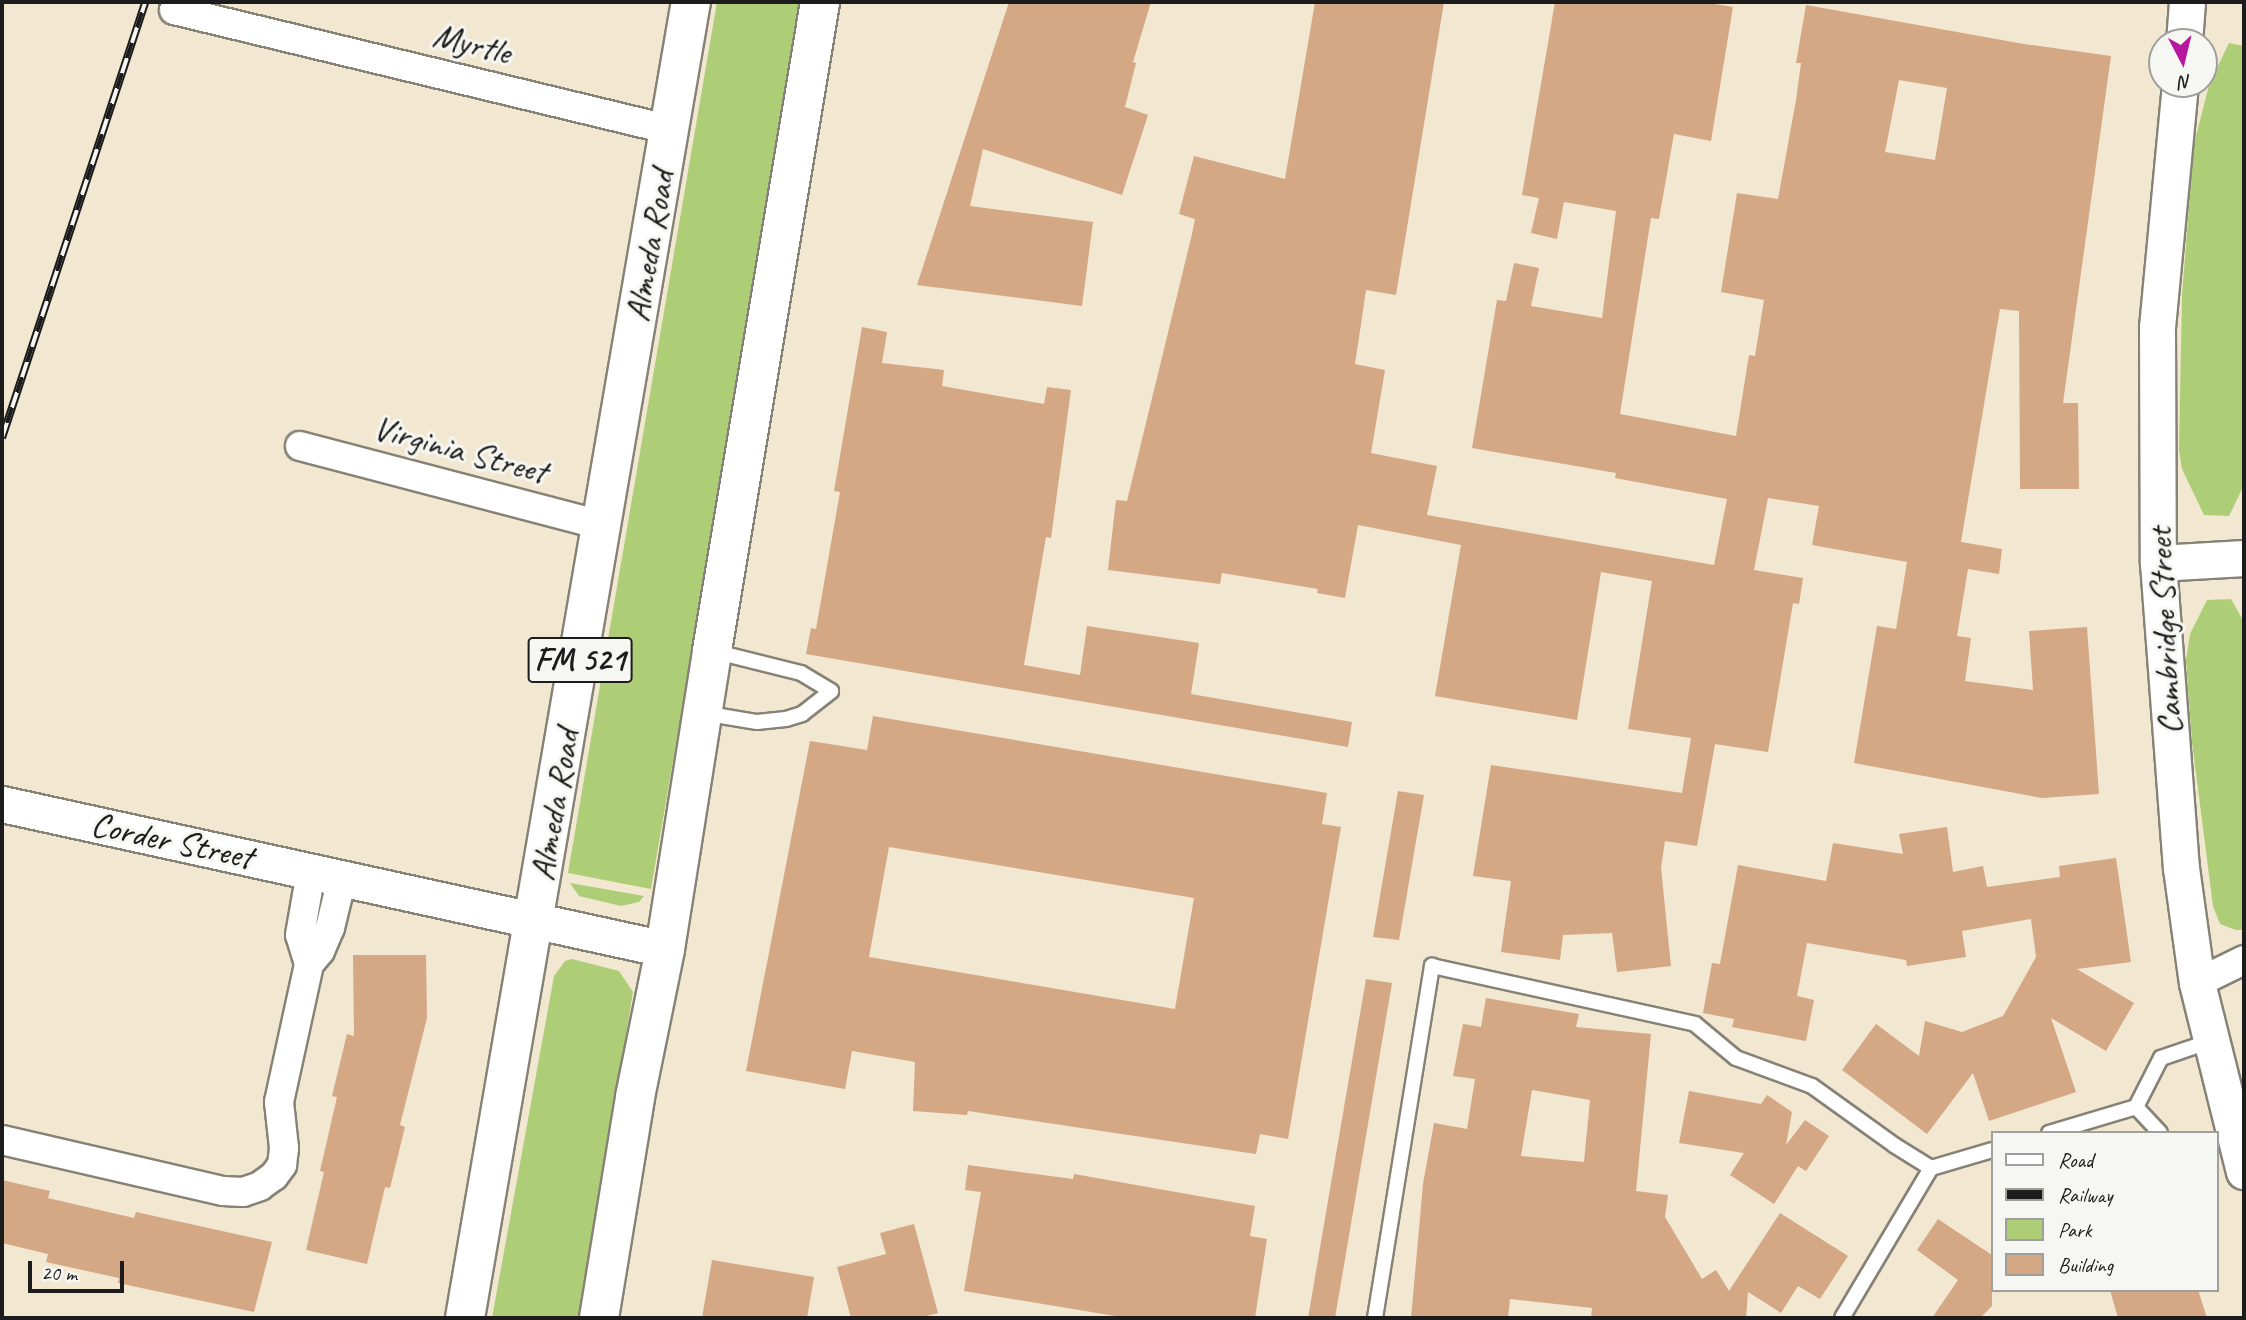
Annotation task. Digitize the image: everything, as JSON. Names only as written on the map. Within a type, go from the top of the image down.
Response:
[{"type":"main road","name":"Almeda Road","points":[[465,1318],[536,922],[691,2]]},
{"type":"main road","points":[[599,1318],[635,1097],[666,949],[712,651],[820,2]]},
{"type":"street","points":[[2185,28],[2188,2]]},
{"type":"street","name":"Myrtle","points":[[174,10],[671,130]]},
{"type":"street","name":"Cambridge Street","points":[[2179,98],[2157,327],[2158,563],[2181,868],[2197,983],[2237,1159]]},
{"type":"street","name":"Virginia Street","points":[[300,446],[602,525]]},
{"type":"street","points":[[2158,563],[2244,558]]},
{"type":"street","name":"Corder Street","points":[[2,804],[666,949]]},
{"type":"street","points":[[2,1140],[223,1191],[243,1192],[260,1186],[282,1165],[279,1102],[309,964],[320,951],[330,928],[326,875]]},
{"type":"street","points":[[309,964],[300,935],[326,875]]},
{"type":"street","points":[[2197,983],[2244,960]]},
{"type":"street","points":[[2197,983],[2244,984]]},
{"type":"lane","points":[[703,713],[757,722],[786,719],[802,714],[831,691],[801,673],[712,651]]},
{"type":"lane","points":[[1375,1318],[1432,966],[1695,1024],[1736,1058],[1812,1086],[1930,1168]]},
{"type":"lane","points":[[2056,1131],[2136,1107],[2161,1058],[2211,1041]]},
{"type":"lane","points":[[2136,1107],[2158,1131]]},
{"type":"lane","points":[[1842,1318],[1930,1168],[1990,1151]]},
{"type":"green space","points":[[717,2],[803,2],[651,889],[568,873]]},
{"type":"green space","points":[[2229,43],[2244,46],[2244,485],[2229,516],[2204,515],[2182,469],[2179,450],[2182,295],[2194,144],[2206,98],[2218,98],[2218,66]]},
{"type":"green space","points":[[2231,599],[2244,622],[2244,930],[2220,924],[2213,906],[2192,742],[2186,660],[2190,634],[2207,600]]},
{"type":"green space","points":[[570,883],[644,896],[639,902],[621,906],[579,896]]},
{"type":"green space","points":[[572,959],[619,971],[633,992],[579,1318],[492,1318],[554,976],[565,961]]},
{"type":"building","points":[[1009,2],[1151,2],[1133,62],[1136,63],[1125,107],[1148,115],[1122,195],[983,149],[970,206],[1093,222],[1082,306],[917,285]]},
{"type":"building","points":[[1315,2],[1444,2],[1396,295],[1366,290],[1355,364],[1385,370],[1371,453],[1437,466],[1427,515],[1714,565],[1727,499],[1615,478],[1616,473],[1472,448],[1497,300],[1506,301],[1514,263],[1539,268],[1531,306],[1602,318],[1616,211],[1564,202],[1557,239],[1531,233],[1539,198],[1522,195],[1555,2],[1703,2],[1733,7],[1711,141],[1674,134],[1659,219],[1651,218],[1620,414],[1736,436],[1749,355],[1755,356],[1764,300],[1721,292],[1737,193],[1778,199],[1796,100],[1801,63],[1796,63],[1806,5],[2024,44],[2111,56],[2063,403],[2078,403],[2079,489],[2020,489],[2019,311],[2000,309],[1961,542],[2002,549],[1999,574],[1968,569],[1957,636],[1971,638],[1965,681],[2033,690],[2029,631],[2087,627],[2099,794],[2042,798],[1854,763],[1877,626],[1896,629],[1907,562],[1812,545],[1819,506],[1768,498],[1754,570],[1803,578],[1799,604],[1793,603],[1768,752],[1715,744],[1697,846],[1665,841],[1661,868],[1671,966],[1617,972],[1612,933],[1563,935],[1560,960],[1501,952],[1511,881],[1473,876],[1491,765],[1682,793],[1691,738],[1628,729],[1652,581],[1601,572],[1577,720],[1435,696],[1461,545],[1358,525],[1345,598],[1317,593],[1318,589],[1222,573],[1220,584],[1108,570],[1116,500],[1127,501],[1192,234],[1195,219],[1179,214],[1194,156],[1285,179]],"holes":[[[1899,80],[1947,88],[1935,160],[1885,152]]]},
{"type":"building","points":[[862,327],[887,332],[882,363],[944,370],[942,386],[1044,404],[1047,387],[1071,390],[1051,538],[1046,537],[1024,665],[1080,675],[1087,626],[1199,643],[1191,694],[1352,722],[1348,747],[806,654],[811,628],[816,629],[840,492],[834,491]]},
{"type":"building","points":[[873,716],[1327,793],[1322,824],[1341,827],[1288,1139],[1260,1134],[1256,1154],[968,1111],[967,1115],[913,1111],[915,1062],[852,1051],[845,1089],[746,1071],[810,741],[867,750]],"holes":[[[889,847],[1194,898],[1175,1009],[869,957]]]},
{"type":"building","points":[[1398,791],[1424,795],[1399,940],[1373,937]]},
{"type":"building","points":[[1947,827],[1953,872],[1983,866],[1987,887],[2060,877],[2059,866],[2116,858],[2131,962],[2077,969],[2134,1003],[2106,1051],[2051,1018],[2076,1092],[1989,1121],[1973,1073],[1927,1134],[1842,1070],[1876,1024],[1919,1056],[1925,1021],[1962,1032],[2003,1016],[2036,957],[2031,919],[1962,931],[1966,957],[1907,966],[1906,960],[1807,943],[1797,996],[1814,1000],[1806,1041],[1732,1027],[1734,1019],[1703,1013],[1712,963],[1720,964],[1738,865],[1826,881],[1833,843],[1903,854],[1899,834]]},
{"type":"building","points":[[353,955],[426,955],[427,1018],[400,1125],[405,1127],[390,1188],[385,1187],[367,1264],[306,1250],[324,1172],[320,1171],[337,1097],[332,1096],[347,1034],[354,1036]]},
{"type":"building","points":[[1366,979],[1392,983],[1335,1318],[1308,1318]]},
{"type":"building","points":[[1486,998],[1579,1014],[1576,1027],[1651,1034],[1636,1191],[1668,1195],[1665,1217],[1702,1279],[1716,1270],[1729,1291],[1780,1213],[1848,1256],[1820,1299],[1798,1286],[1781,1313],[1748,1292],[1746,1318],[1591,1318],[1592,1308],[1510,1299],[1508,1318],[1411,1318],[1423,1184],[1434,1123],[1467,1129],[1475,1079],[1453,1076],[1463,1024],[1481,1027]],"holes":[[[1532,1090],[1590,1100],[1584,1162],[1521,1156]]]},
{"type":"building","points":[[1689,1091],[1761,1104],[1767,1095],[1792,1112],[1786,1145],[1805,1120],[1829,1136],[1806,1171],[1798,1166],[1774,1204],[1730,1175],[1744,1153],[1679,1143]]},
{"type":"building","points":[[968,1165],[1073,1179],[1074,1174],[1255,1206],[1250,1236],[1267,1239],[1255,1318],[1127,1318],[964,1291],[981,1192],[965,1190]]},
{"type":"building","points":[[2,1180],[50,1191],[48,1198],[134,1218],[136,1212],[272,1242],[254,1312],[118,1283],[119,1278],[46,1262],[48,1254],[2,1243]]},
{"type":"building","points":[[1938,1219],[1990,1254],[1992,1306],[1980,1318],[1932,1318],[1958,1280],[1917,1250]]},
{"type":"building","points":[[914,1224],[938,1313],[919,1318],[851,1318],[837,1267],[886,1254],[880,1233]]},
{"type":"building","points":[[712,1260],[814,1277],[807,1318],[702,1318]]},
{"type":"building","points":[[2111,1292],[2199,1292],[2207,1318],[2118,1318]]},
{"type":"railway","points":[[2,438],[145,2]]}]
